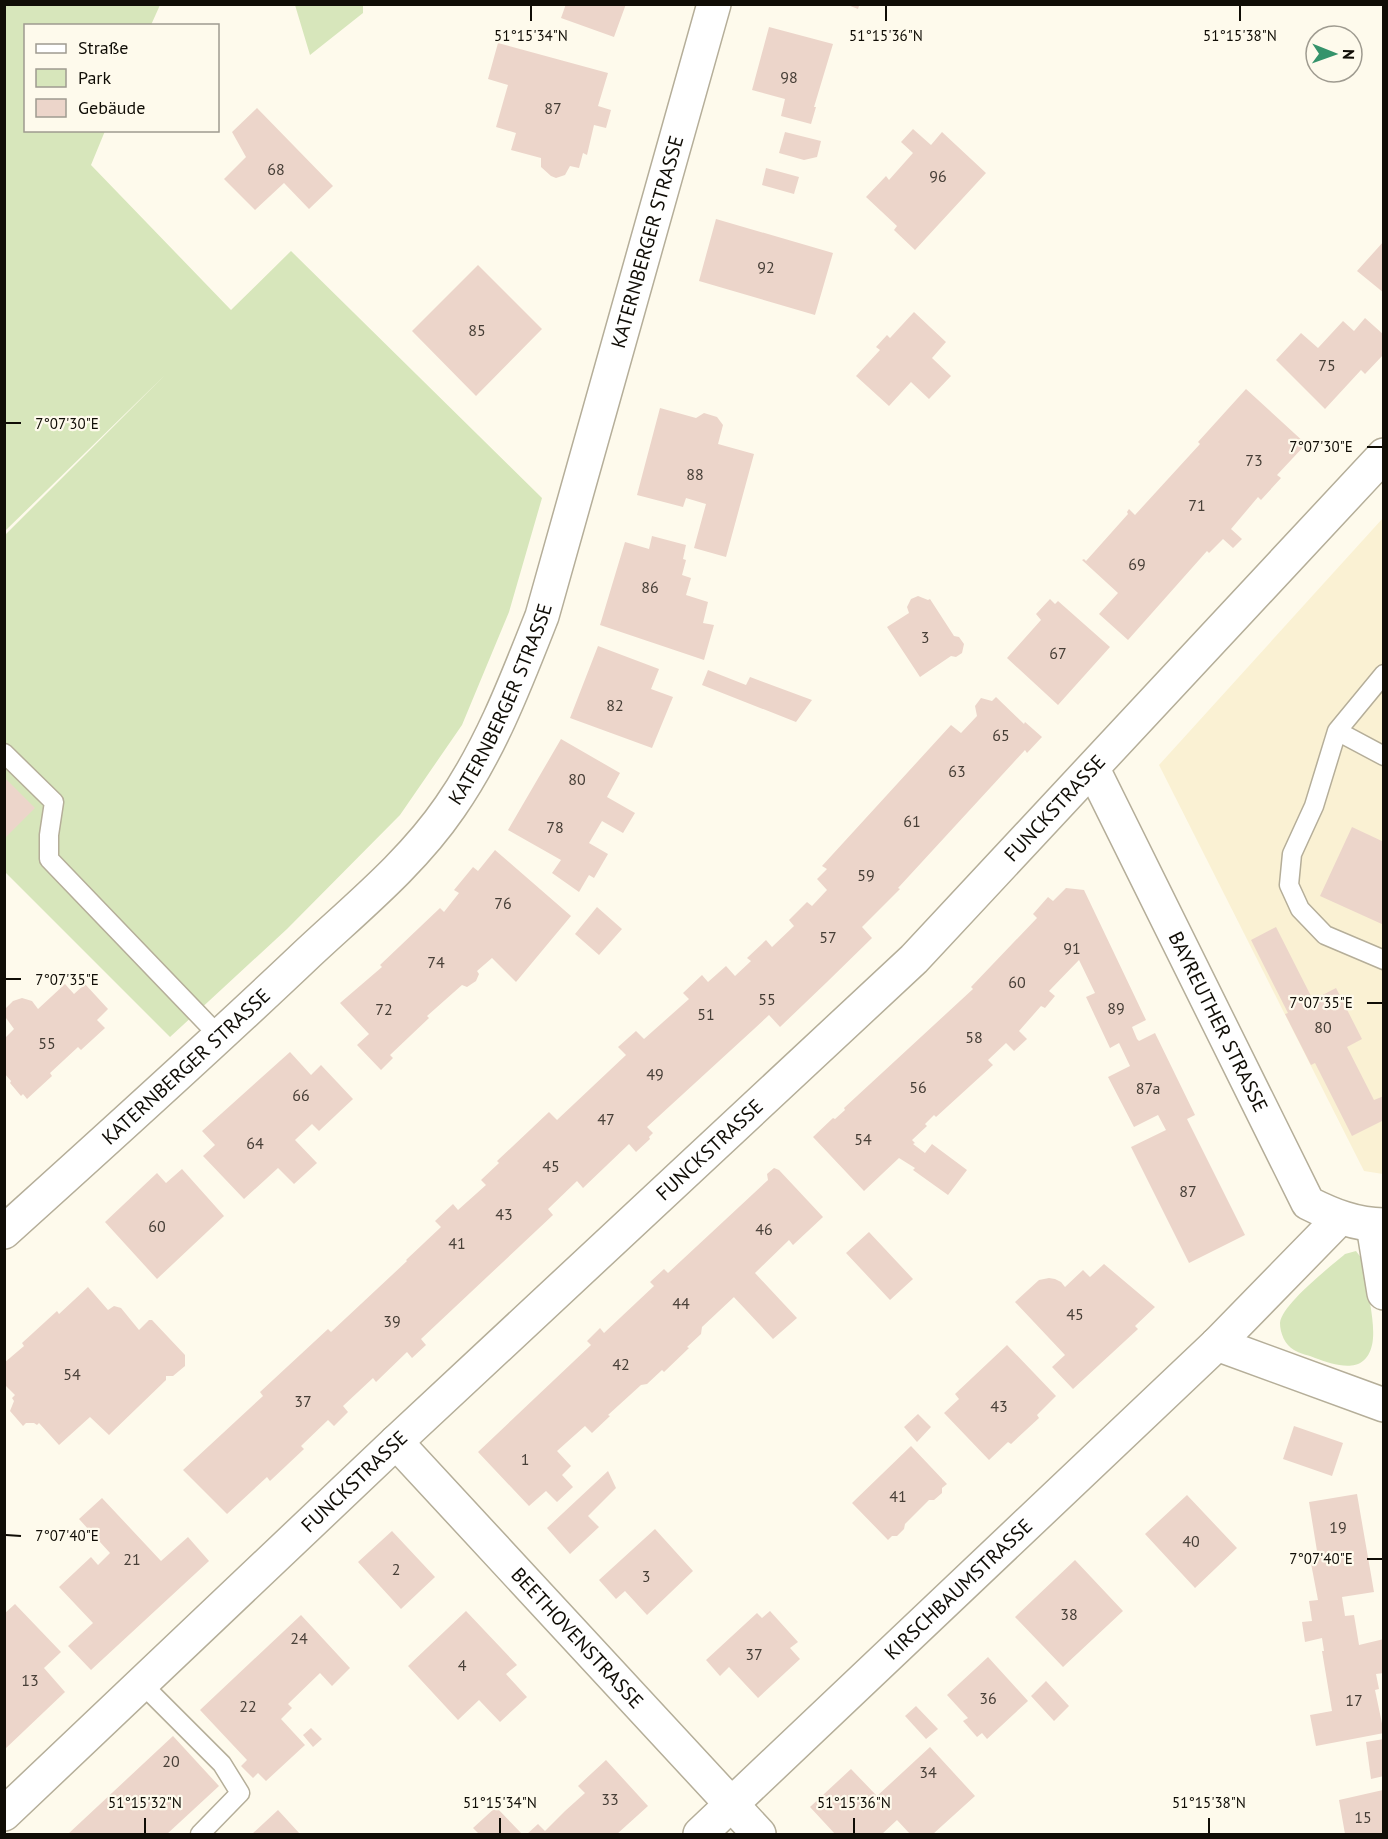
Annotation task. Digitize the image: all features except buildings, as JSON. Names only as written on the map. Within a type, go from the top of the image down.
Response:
[{"type":"street","name":"KATERNBERGER STRASSE","points":[[4,1232],[220,1037],[414,852],[449,809],[479,762],[510,699],[542,616],[714,4]]},
{"type":"street","name":"FUNCKSTRASSE","points":[[4,1814],[396,1442],[914,959],[1383,455]]},
{"type":"street","name":"BAYREUTHER STRASSE","points":[[1093,769],[1308,1203],[1340,1218],[1378,1225]]},
{"type":"street","name":"KIRSCHBAUMSTRASSE","points":[[700,1834],[1217,1344],[1340,1218]]},
{"type":"street","points":[[1378,1225],[1383,1293]]},
{"type":"street","points":[[1217,1344],[1383,1405]]},
{"type":"street","name":"BEETHOVENSTRASSE","points":[[396,1442],[759,1834]]},
{"type":"lane","points":[[1383,674],[1337,731],[1314,806],[1292,854],[1288,885],[1300,909],[1325,935],[1383,960]]},
{"type":"lane","points":[[1337,731],[1383,756]]},
{"type":"lane","points":[[4,753],[54,802],[49,835],[49,859],[220,1037]]},
{"type":"lane","points":[[141,1683],[222,1764],[240,1792],[200,1834]]},
{"type":"shaded area","points":[[1383,518],[1383,1174],[1364,1171],[1159,765]]},
{"type":"green space","points":[[5,5],[160,5],[151,24],[24,24],[24,132],[105,132],[91,165],[231,310],[291,251],[542,498],[509,612],[462,725],[400,815],[287,929],[170,1037],[4,871],[5,535],[165,375],[5,531]]},
{"type":"green space","points":[[295,5],[363,5],[363,13],[310,55]]},
{"type":"green space","points":[[1356,1251],[1362,1259],[1372,1315],[1373,1336],[1368,1355],[1356,1365],[1348,1366],[1331,1363],[1294,1350],[1282,1335],[1280,1323],[1283,1315],[1297,1296],[1318,1277],[1345,1254]]}]
